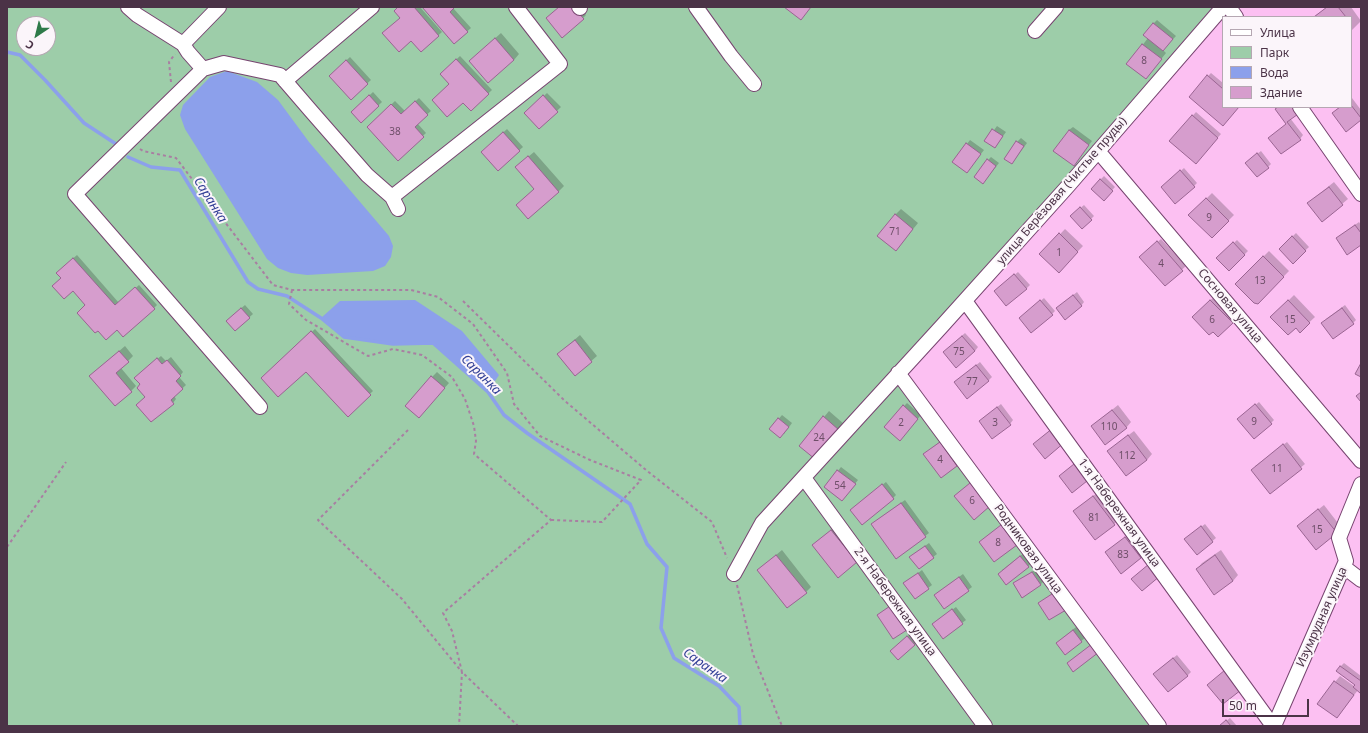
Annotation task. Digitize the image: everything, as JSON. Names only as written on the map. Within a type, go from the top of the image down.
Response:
[{"type":"street","points":[[128,7],[183,44],[203,69]]},
{"type":"street","points":[[183,44],[219,7]]},
{"type":"street","points":[[283,78],[372,7]]},
{"type":"street","points":[[260,407],[75,194],[203,69],[224,63],[283,78],[367,175],[395,203],[560,64],[516,7]]},
{"type":"street","points":[[696,7],[731,56],[754,84]]},
{"type":"street","points":[[1036,31],[1056,7]]},
{"type":"street","name":"улица Берёзовая (Чистые пруды)","points":[[734,574],[762,523],[965,301],[1223,7]]},
{"type":"street","points":[[1229,7],[1235,16]]},
{"type":"street","points":[[1301,108],[1361,194]]},
{"type":"street","name":"Сосновая улица","points":[[1098,151],[1361,461]]},
{"type":"street","name":"1-я Набережная улица","points":[[965,301],[1274,726]]},
{"type":"street","name":"Родниковая улица","points":[[898,373],[1159,726]]},
{"type":"street","name":"2-я Набережная улица","points":[[804,478],[985,726]]},
{"type":"street","name":"Изумрудная улица","points":[[1274,726],[1344,567],[1346,561],[1339,538],[1361,484]]},
{"type":"street","points":[[1344,567],[1361,580]]},
{"type":"path","points":[[171,85],[169,62],[183,44]]},
{"type":"path","points":[[130,141],[143,151],[176,158],[274,285],[292,290],[411,290],[438,296],[473,324],[507,373],[514,404],[540,436],[590,460],[641,480],[602,522],[551,520],[474,454],[476,441],[474,426],[465,399],[452,377],[422,355],[393,349],[368,356],[306,320],[289,304],[292,290]]},
{"type":"path","points":[[463,302],[565,401],[646,470],[712,522],[734,574],[753,654],[782,726]]},
{"type":"path","points":[[408,430],[318,520],[402,599],[462,672],[518,726]]},
{"type":"path","points":[[7,547],[66,462]]},
{"type":"path","points":[[459,726],[462,672],[452,631],[442,613],[551,520]]},
{"type":"green space","points":[[7,7],[1223,7],[898,373],[1159,726],[7,726]]},
{"type":"water","points":[[227,71],[257,82],[278,100],[309,142],[389,236],[393,246],[391,257],[385,266],[373,271],[307,275],[291,273],[278,268],[267,259],[185,129],[180,115],[183,105],[210,77]]},
{"type":"water","points":[[415,300],[462,331],[499,375],[488,392],[434,343],[393,344],[344,337],[321,318],[340,301]]},
{"type":"building","points":[[398,7],[414,7],[439,36],[421,52],[411,41],[399,52],[382,33],[400,18],[394,11]]},
{"type":"building","points":[[422,7],[455,7],[450,12],[468,32],[454,44]]},
{"type":"building","points":[[559,7],[573,7],[584,19],[562,38],[546,18]]},
{"type":"building","points":[[784,7],[811,7],[801,20]]},
{"type":"building","points":[[1327,7],[1338,7],[1345,16],[1315,16]]},
{"type":"building","points":[[1153,23],[1173,39],[1163,51],[1143,35]]},
{"type":"building","points":[[495,38],[514,60],[488,83],[469,61]]},
{"type":"building","points":[[1142,44],[1162,59],[1146,79],[1126,64]]},
{"type":"building","points":[[456,59],[489,94],[471,111],[463,103],[447,117],[432,100],[449,84],[440,74]]},
{"type":"building","points":[[346,60],[368,84],[351,100],[329,76]]},
{"type":"building","points":[[1207,75],[1222,88],[1222,108],[1238,108],[1223,126],[1189,97]]},
{"type":"building","points":[[369,95],[379,106],[361,123],[351,112]]},
{"type":"building","points":[[543,95],[558,112],[539,129],[524,113]]},
{"type":"building","points":[[415,101],[428,115],[415,127],[424,137],[398,161],[367,127],[391,104],[401,114]]},
{"type":"building","points":[[1352,106],[1361,120],[1346,132],[1332,113],[1339,108],[1352,108]]},
{"type":"building","points":[[1299,108],[1301,112],[1287,122],[1301,140],[1281,154],[1268,138],[1286,124],[1275,109]]},
{"type":"building","points":[[1192,115],[1218,138],[1196,164],[1169,141]]},
{"type":"building","points":[[992,129],[1003,136],[995,148],[984,141]]},
{"type":"building","points":[[1069,130],[1089,145],[1074,166],[1053,151]]},
{"type":"building","points":[[503,132],[520,151],[498,171],[481,152]]},
{"type":"building","points":[[1016,141],[1024,146],[1012,164],[1004,159]]},
{"type":"building","points":[[966,143],[981,154],[967,173],[952,162]]},
{"type":"building","points":[[1257,153],[1269,168],[1257,177],[1245,163]]},
{"type":"building","points":[[528,156],[559,192],[528,219],[516,205],[534,189],[515,167]]},
{"type":"building","points":[[987,159],[996,166],[983,184],[974,177]]},
{"type":"building","points":[[1180,170],[1195,187],[1175,204],[1161,187]]},
{"type":"building","points":[[1100,179],[1113,191],[1104,201],[1091,189]]},
{"type":"building","points":[[1329,187],[1343,205],[1322,222],[1307,203]]},
{"type":"building","points":[[1206,198],[1229,221],[1212,238],[1188,215]]},
{"type":"building","points":[[1080,207],[1092,220],[1082,229],[1070,216]]},
{"type":"building","points":[[895,214],[913,229],[896,251],[877,236]]},
{"type":"building","points":[[1355,225],[1361,233],[1361,245],[1347,255],[1336,238]]},
{"type":"building","points":[[1059,233],[1078,252],[1059,273],[1039,254]]},
{"type":"building","points":[[1292,236],[1306,251],[1293,264],[1279,249]]},
{"type":"building","points":[[1157,241],[1183,271],[1165,286],[1139,257]]},
{"type":"building","points":[[1233,242],[1245,255],[1229,271],[1216,258]]},
{"type":"building","points":[[1263,256],[1284,277],[1258,304],[1254,303],[1235,284]]},
{"type":"building","points":[[73,258],[115,305],[135,287],[155,309],[123,337],[117,330],[106,340],[98,331],[95,333],[77,313],[85,305],[73,291],[64,299],[52,286],[61,278],[56,273]]},
{"type":"building","points":[[1014,274],[1027,289],[1006,306],[994,291]]},
{"type":"building","points":[[1073,295],[1082,306],[1065,320],[1056,308]]},
{"type":"building","points":[[1040,300],[1053,315],[1031,333],[1019,318]]},
{"type":"building","points":[[1210,300],[1233,323],[1218,337],[1213,332],[1209,335],[1192,317]]},
{"type":"building","points":[[1288,300],[1310,323],[1300,333],[1296,328],[1288,335],[1270,317]]},
{"type":"building","points":[[241,308],[250,318],[235,331],[226,321]]},
{"type":"building","points":[[1342,308],[1354,324],[1333,339],[1321,323]]},
{"type":"building","points":[[311,331],[371,395],[348,417],[306,372],[278,397],[261,378]]},
{"type":"building","points":[[962,336],[975,351],[956,368],[943,352]]},
{"type":"building","points":[[575,340],[592,362],[575,376],[557,354]]},
{"type":"building","points":[[119,351],[129,362],[116,373],[132,392],[115,406],[89,376]]},
{"type":"building","points":[[157,358],[162,364],[167,360],[181,376],[176,381],[183,389],[171,400],[174,404],[151,422],[136,405],[145,397],[137,388],[140,384],[134,378]]},
{"type":"building","points":[[1361,363],[1361,377],[1355,374]]},
{"type":"building","points":[[976,365],[989,381],[967,399],[954,382]]},
{"type":"building","points":[[431,376],[445,388],[419,418],[405,406]]},
{"type":"building","points":[[1361,392],[1361,402],[1356,396]]},
{"type":"building","points":[[1255,404],[1272,424],[1254,439],[1237,419]]},
{"type":"building","points":[[903,405],[918,419],[900,441],[884,427]]},
{"type":"building","points":[[997,407],[1011,425],[992,439],[979,421]]},
{"type":"building","points":[[1112,410],[1127,428],[1105,445],[1091,426]]},
{"type":"building","points":[[823,416],[839,430],[815,459],[799,446]]},
{"type":"building","points":[[778,418],[789,427],[780,438],[769,429]]},
{"type":"building","points":[[1053,428],[1065,442],[1045,459],[1033,444]]},
{"type":"building","points":[[1128,435],[1147,460],[1126,476],[1107,451]]},
{"type":"building","points":[[940,442],[957,466],[941,478],[923,454]]},
{"type":"building","points":[[1283,444],[1302,469],[1270,494],[1251,470]]},
{"type":"building","points":[[1074,464],[1087,481],[1072,493],[1059,476]]},
{"type":"building","points":[[837,470],[856,484],[842,501],[824,487]]},
{"type":"building","points":[[970,483],[990,506],[974,520],[954,496]]},
{"type":"building","points":[[882,484],[894,499],[862,525],[850,510]]},
{"type":"building","points":[[1093,496],[1115,525],[1095,540],[1073,511]]},
{"type":"building","points":[[901,503],[926,537],[896,559],[871,524]]},
{"type":"building","points":[[1318,509],[1337,533],[1316,550],[1297,526]]},
{"type":"building","points":[[1001,525],[1017,545],[994,562],[979,542]]},
{"type":"building","points":[[1201,526],[1213,542],[1197,555],[1184,539]]},
{"type":"building","points":[[831,530],[857,562],[838,578],[812,545]]},
{"type":"building","points":[[1125,537],[1141,558],[1121,574],[1105,552]]},
{"type":"building","points":[[925,546],[934,558],[919,569],[909,557]]},
{"type":"building","points":[[776,555],[807,593],[787,608],[757,570]]},
{"type":"building","points":[[1215,555],[1233,581],[1214,595],[1196,569]]},
{"type":"building","points":[[1020,556],[1029,567],[1006,585],[998,574]]},
{"type":"building","points":[[1149,564],[1160,576],[1142,591],[1131,579]]},
{"type":"building","points":[[1032,572],[1041,585],[1022,598],[1013,583]]},
{"type":"building","points":[[918,573],[929,589],[915,599],[903,583]]},
{"type":"building","points":[[959,577],[969,591],[944,609],[934,595]]},
{"type":"building","points":[[1055,592],[1066,610],[1049,620],[1038,603]]},
{"type":"building","points":[[893,604],[910,628],[893,639],[877,615]]},
{"type":"building","points":[[952,609],[963,624],[943,639],[932,624]]},
{"type":"building","points":[[1073,630],[1082,642],[1065,655],[1056,643]]},
{"type":"building","points":[[907,636],[915,645],[898,660],[890,651]]},
{"type":"building","points":[[1092,644],[1099,652],[1073,672],[1067,663]]},
{"type":"building","points":[[1173,658],[1188,676],[1168,692],[1153,674]]},
{"type":"building","points":[[1340,666],[1361,681],[1360,693],[1353,687],[1355,685],[1336,671]]},
{"type":"building","points":[[1225,670],[1241,690],[1223,704],[1207,685]]},
{"type":"building","points":[[1334,681],[1354,695],[1337,718],[1317,704]]},
{"type":"building","points":[[1226,720],[1231,726],[1219,726]]},
{"type":"waterway","name":"Саранка","points":[[7,52],[20,55],[84,123],[116,144]]},
{"type":"waterway","name":"Саранка","points":[[128,157],[151,167],[180,170],[248,282],[258,289],[287,296],[321,318],[344,337],[393,344],[433,343],[488,392],[504,415],[527,433],[630,504],[647,544],[667,567],[661,628],[674,658],[719,686],[739,707],[740,726]]}]
